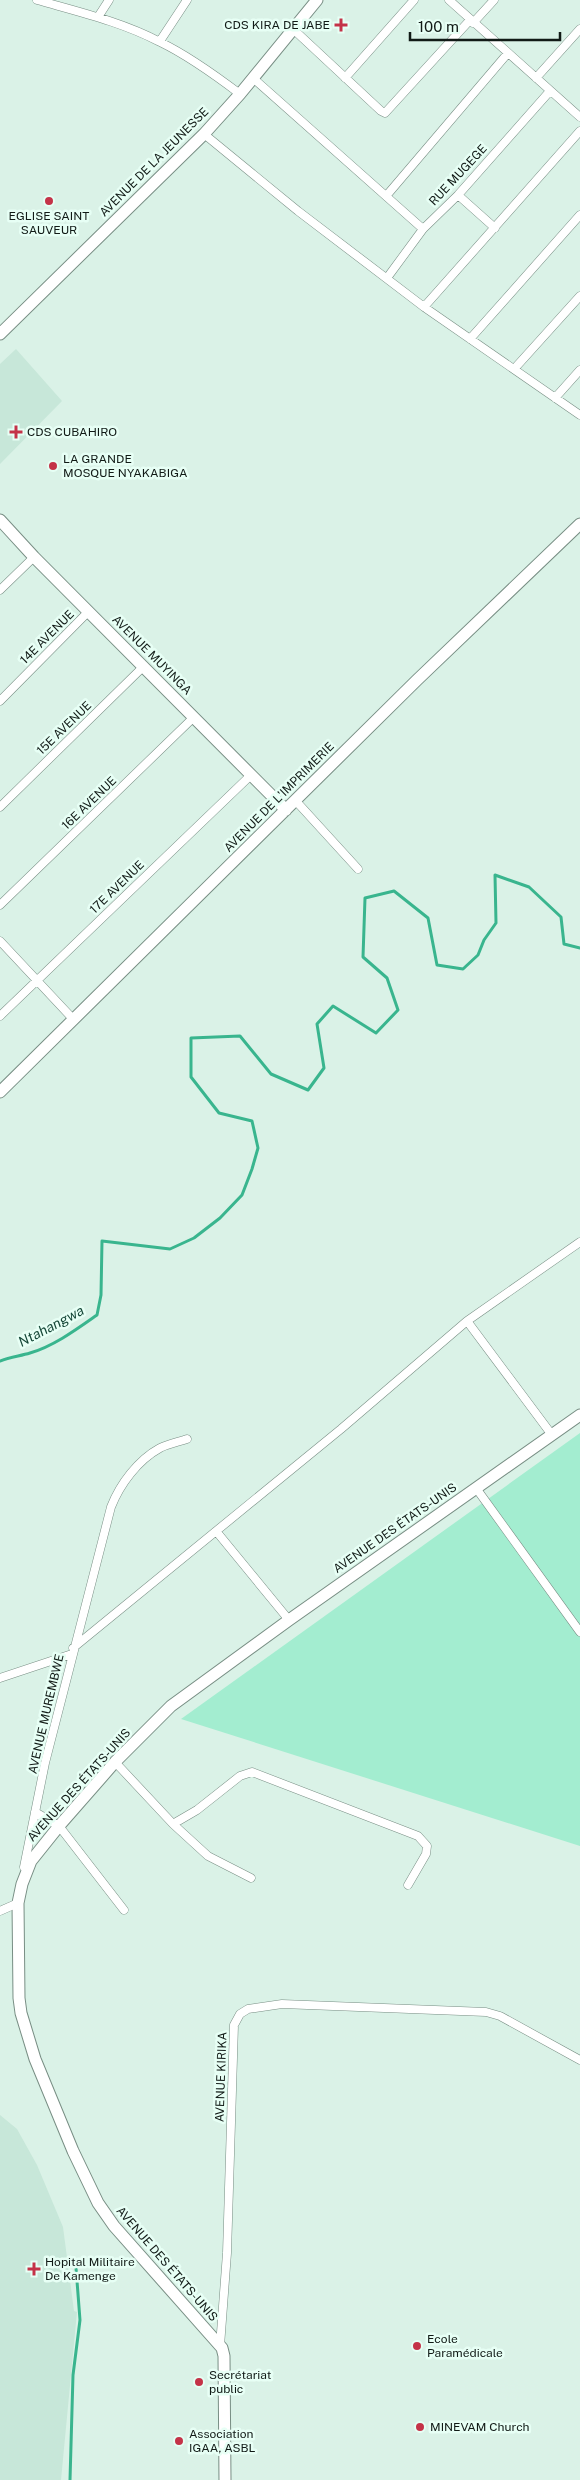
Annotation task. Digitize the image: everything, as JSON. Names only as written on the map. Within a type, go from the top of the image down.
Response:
[{"type":"street","points":[[37,0],[98,17],[160,42],[202,66],[240,94]]},
{"type":"street","points":[[98,17],[108,0]]},
{"type":"street","points":[[160,42],[187,0]]},
{"type":"street","name":"AVENUE DE LA JEUNESSE","points":[[0,334],[204,134],[254,78],[317,0]]},
{"type":"street","points":[[345,78],[414,0]]},
{"type":"street","points":[[449,0],[580,117]]},
{"type":"street","points":[[293,29],[381,111],[388,112],[494,0]]},
{"type":"street","points":[[536,78],[580,29]]},
{"type":"street","points":[[387,195],[508,53]]},
{"type":"street","points":[[254,78],[423,229]]},
{"type":"street","name":"RUE MUGEGE","points":[[387,278],[423,229],[458,195],[550,91]]},
{"type":"street","points":[[424,307],[580,131]]},
{"type":"street","points":[[204,134],[298,211],[424,307],[515,368],[580,415]]},
{"type":"street","points":[[458,195],[495,228]]},
{"type":"street","points":[[470,339],[580,215]]},
{"type":"street","points":[[515,368],[580,296]]},
{"type":"street","points":[[555,398],[580,370]]},
{"type":"street","name":"AVENUE MUYINGA","points":[[0,520],[34,557],[286,810]]},
{"type":"street","name":"AVENUE DE L'IMPRIMERIE","points":[[0,1092],[295,800],[580,524]]},
{"type":"street","points":[[0,590],[34,557]]},
{"type":"street","name":"14E AVENUE","points":[[0,701],[89,611]]},
{"type":"street","name":"15E AVENUE","points":[[0,806],[144,666]]},
{"type":"street","name":"16E AVENUE","points":[[0,905],[194,717]]},
{"type":"street","name":"17E AVENUE","points":[[0,1016],[251,774]]},
{"type":"street","points":[[295,800],[358,869]]},
{"type":"street","points":[[0,941],[74,1020]]},
{"type":"street","points":[[0,1678],[73,1651],[341,1429],[467,1321],[580,1242]]},
{"type":"street","points":[[467,1321],[552,1435]]},
{"type":"street","name":"AVENUE DES ÉTATS-UNIS","points":[[220,2346],[110,2221],[98,2203],[73,2151],[35,2059],[21,2013],[19,1998],[18,1904],[22,1884],[31,1862],[58,1826],[115,1762],[171,1706],[289,1620],[580,1415]]},
{"type":"street","name":"AVENUE MUREMBWE","points":[[22,1884],[35,1812],[73,1651],[111,1507],[120,1486],[147,1458],[160,1448],[186,1439]]},
{"type":"street","points":[[476,1488],[580,1632]]},
{"type":"street","points":[[216,1531],[289,1620]]},
{"type":"street","points":[[115,1762],[172,1824],[208,1856],[252,1878]]},
{"type":"street","points":[[172,1824],[197,1810],[246,1772],[258,1773],[422,1838],[427,1846],[426,1854],[408,1885]]},
{"type":"street","points":[[35,1812],[58,1826],[124,1910]]},
{"type":"street","points":[[0,1911],[18,1904]]},
{"type":"street","name":"AVENUE KIRIKA","points":[[220,2346],[227,2253],[234,2025],[240,2014],[248,2009],[290,2004],[486,2012],[500,2016],[580,2060]]},
{"type":"street","points":[[220,2346],[224,2356],[226,2480]]},
{"type":"shaded area","name":"CDS CUBAHIRO","points":[[16,349],[62,401],[0,464],[0,364]]},
{"type":"shaded area","name":"Hopital Militaire De Kamenge","points":[[0,2115],[17,2129],[37,2165],[63,2227],[74,2311],[77,2312],[61,2480],[0,2480]]},
{"type":"green space","points":[[580,1433],[580,1846],[181,1719]]},
{"type":"waterway","name":"Ntahangwa","points":[[0,1361],[48,1346],[97,1315],[101,1295],[102,1241],[170,1249],[194,1238],[220,1218],[242,1195],[258,1148],[252,1121],[219,1113],[191,1077],[191,1038],[240,1036],[271,1074],[308,1090],[324,1068],[317,1024],[333,1006],[376,1033],[398,1010],[387,978],[363,957],[365,898],[394,891],[428,918],[437,965],[463,969],[478,955],[484,940],[496,923],[495,875],[529,887],[561,917],[564,944],[580,948]]},
{"type":"waterway","points":[[70,2480],[73,2375],[80,2320],[76,2268]]},
{"type":"place","name":"CDS KIRA DE JABE","points":[[341,25]]},
{"type":"place","name":"EGLISE SAINT SAUVEUR","points":[[49,201]]},
{"type":"place","name":"CDS CUBAHIRO","points":[[16,432]]},
{"type":"place","name":"LA GRANDE MOSQUE NYAKABIGA","points":[[53,466]]},
{"type":"place","name":"Hopital Militaire De Kamenge","points":[[34,2269]]},
{"type":"place","name":"Ecole Paramédicale","points":[[417,2346]]},
{"type":"place","name":"Secrétariat public","points":[[199,2382]]},
{"type":"place","name":"MINEVAM Church","points":[[420,2427]]},
{"type":"place","name":"Association IGAA, ASBL","points":[[179,2441]]}]
